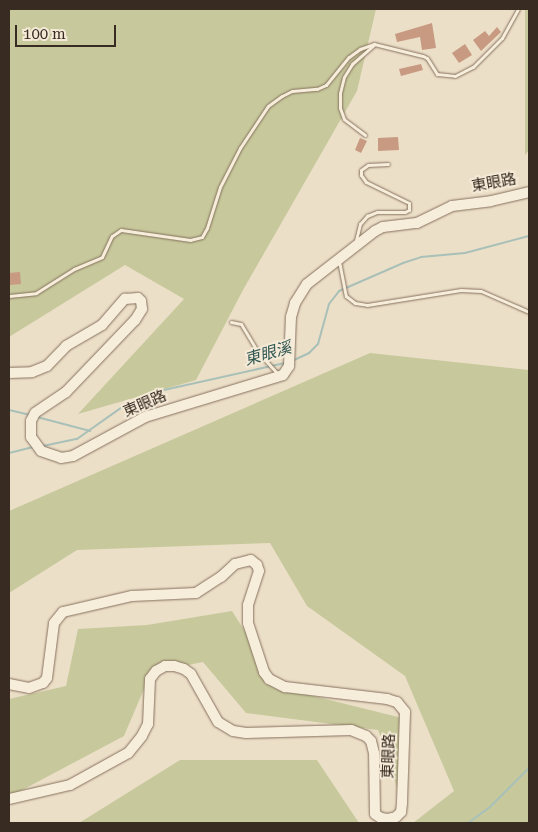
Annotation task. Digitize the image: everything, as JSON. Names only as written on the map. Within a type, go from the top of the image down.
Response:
[{"type":"street","name":"東眼路","points":[[9,373],[32,372],[47,366],[66,346],[102,326],[125,299],[138,298],[142,301],[142,309],[135,320],[66,392],[35,414],[31,421],[29,430],[34,443],[41,451],[61,458],[73,456],[145,417],[280,376],[290,366],[289,332],[295,303],[307,284],[339,260],[366,236],[383,227],[418,223],[452,206],[491,201],[529,192]]},
{"type":"street","name":"東眼路","points":[[9,684],[29,688],[43,683],[47,678],[54,623],[63,612],[132,596],[196,593],[221,577],[235,564],[251,560],[257,565],[259,571],[248,605],[248,623],[264,672],[269,679],[285,687],[387,699],[397,702],[405,712],[401,812],[396,817],[388,819],[381,818],[375,814],[374,753],[371,741],[366,736],[351,730],[246,733],[234,731],[218,722],[191,674],[184,668],[174,666],[165,666],[156,671],[150,679],[148,724],[142,736],[128,753],[70,785],[9,800]]},
{"type":"lane","points":[[9,296],[36,293],[74,269],[102,257],[112,236],[121,230],[190,240],[202,236],[225,176],[254,125],[268,106],[292,91],[317,89],[326,85],[349,57],[360,49],[374,44],[423,56],[427,58],[437,74],[455,76],[473,67],[497,43],[518,9]]},
{"type":"lane","points":[[365,135],[344,118],[340,108],[340,93],[344,77],[352,64],[374,44]]},
{"type":"lane","points":[[354,247],[360,224],[367,216],[377,212],[409,210],[409,203],[366,182],[361,175],[361,170],[368,165],[388,164]]},
{"type":"lane","points":[[339,260],[346,296],[355,303],[367,305],[415,299],[452,291],[481,291],[529,312]]},
{"type":"lane","points":[[231,322],[241,324],[258,352],[280,376]]},
{"type":"green space","points":[[9,9],[376,9],[357,91],[243,290],[196,380],[78,414],[184,299],[125,265],[9,337]]},
{"type":"green space","points":[[525,9],[529,9],[529,150],[525,155]]},
{"type":"green space","points":[[370,353],[529,370],[529,823],[413,823],[454,791],[405,676],[307,606],[270,543],[77,550],[9,593],[9,511]]},
{"type":"green space","points":[[232,611],[253,644],[265,684],[406,719],[401,804],[389,758],[378,730],[246,713],[203,662],[158,671],[147,682],[124,736],[9,797],[9,699],[66,686],[78,629],[147,625]]},
{"type":"green space","points":[[180,760],[317,760],[359,823],[79,823]]},
{"type":"building","points":[[432,23],[436,48],[422,50],[420,37],[397,42],[395,34]]},
{"type":"building","points":[[497,27],[501,32],[481,51],[473,40],[485,31],[489,36]]},
{"type":"building","points":[[465,44],[472,55],[459,63],[452,53]]},
{"type":"building","points":[[421,64],[423,70],[401,76],[399,69]]},
{"type":"building","points":[[398,137],[399,150],[378,151],[378,138]]},
{"type":"building","points":[[360,138],[367,141],[361,153],[355,150]]},
{"type":"building","points":[[20,272],[21,284],[9,285],[9,273]]},
{"type":"waterway","name":"東眼溪","points":[[292,361],[309,353],[318,344],[329,304],[339,291],[421,257],[465,253],[529,236]]},
{"type":"waterway","name":"東眼溪","points":[[43,446],[77,439],[125,405],[155,392],[285,363]]},
{"type":"waterway","points":[[9,410],[30,415]]},
{"type":"waterway","points":[[37,417],[90,431]]},
{"type":"waterway","name":"東眼溪","points":[[9,453],[33,447]]},
{"type":"waterway","points":[[468,823],[490,807],[529,768]]}]
